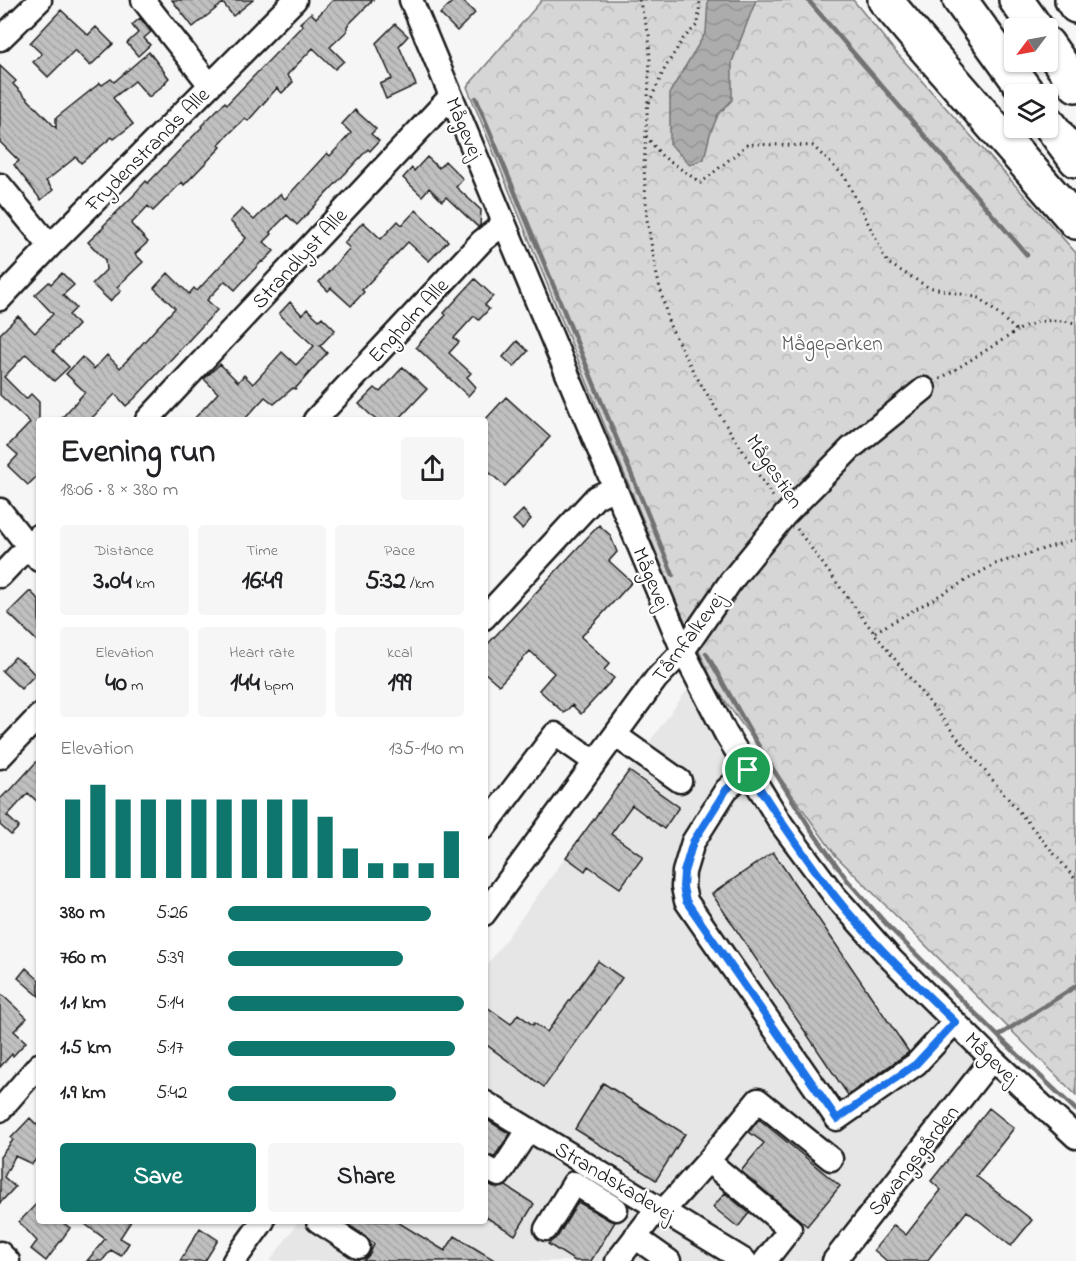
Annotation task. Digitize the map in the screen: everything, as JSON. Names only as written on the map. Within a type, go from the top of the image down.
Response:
[{"type":"highway","points":[[885,0],[1076,222]]},
{"type":"highway","points":[[960,0],[1021,84]]},
{"type":"highway","points":[[1016,0],[1029,18]]},
{"type":"highway","points":[[1072,0],[1076,6]]},
{"type":"highway","points":[[1058,60],[1076,85]]},
{"type":"highway","points":[[1058,136],[1076,160]]},
{"type":"street","points":[[0,39],[40,0]]},
{"type":"street","points":[[143,0],[210,85]]},
{"type":"street","name":"Frydenstrands Alle","points":[[0,299],[294,0]]},
{"type":"street","name":"Mågevej","points":[[411,0],[683,651],[726,734],[782,825],[835,896],[892,960],[992,1059],[1076,1137]]},
{"type":"street","name":"Strandlyst Alle","points":[[150,417],[452,96]]},
{"type":"street","points":[[0,185],[50,246]]},
{"type":"street","name":"Engholm Alle","points":[[318,417],[482,241],[496,229],[505,225]]},
{"type":"street","name":"Tårnfalkevej","points":[[488,909],[656,679],[683,651],[731,581],[785,514],[851,448],[924,389]]},
{"type":"street","points":[[488,614],[596,497],[615,488]]},
{"type":"street","points":[[0,510],[35,547],[0,576]]},
{"type":"street","points":[[0,757],[36,719]]},
{"type":"street","points":[[488,823],[555,734],[595,762]]},
{"type":"street","points":[[615,735],[681,781]]},
{"type":"street","points":[[748,770],[726,790],[693,842],[684,872],[683,887],[686,901],[837,1119],[916,1064],[955,1022]]},
{"type":"street","name":"Søvangsgården","points":[[834,1261],[992,1059]]},
{"type":"street","points":[[0,1110],[36,1068]]},
{"type":"street","points":[[617,1261],[635,1237],[708,1161],[758,1100],[831,1160]]},
{"type":"street","name":"Strandskadevej","points":[[488,1104],[661,1209],[733,1258]]},
{"type":"street","points":[[488,1169],[499,1176],[529,1129]]},
{"type":"street","points":[[708,1161],[790,1229],[765,1261]]},
{"type":"street","points":[[546,1229],[574,1183],[606,1203],[608,1178]]},
{"type":"street","points":[[234,1261],[261,1224]]},
{"type":"street","points":[[323,1224],[358,1247]]},
{"type":"street","points":[[635,1237],[669,1261]]},
{"type":"street","points":[[0,1253],[8,1261]]},
{"type":"path","name":"Mågestien","points":[[639,0],[649,35],[650,62],[644,167],[647,220],[657,276],[669,324],[693,371],[785,514],[874,633],[1076,880]]},
{"type":"path","points":[[647,108],[665,68],[683,39],[698,24],[700,0]]},
{"type":"path","points":[[645,135],[662,156],[701,183],[748,144],[813,146],[845,177],[888,263],[928,287],[980,298],[1017,331]]},
{"type":"path","points":[[924,389],[1029,324],[1055,320],[1076,323]]},
{"type":"path","points":[[874,633],[995,564],[1069,540],[1076,540]]},
{"type":"shaded area","points":[[690,686],[810,882],[978,1063],[824,1261],[270,1261],[297,1224],[488,1224],[488,964]]},
{"type":"green space","name":"Mågeparken","points":[[542,0],[853,0],[895,51],[1076,253],[1076,1095],[836,856],[716,688],[678,606],[467,87]]},
{"type":"water","points":[[708,0],[756,0],[732,62],[732,100],[718,115],[710,134],[704,159],[690,165],[670,144],[670,92],[706,32]]},
{"type":"building","points":[[172,0],[253,0],[233,16],[223,3],[193,27]]},
{"type":"building","points":[[333,0],[373,0],[330,47],[344,61],[335,69],[313,48],[287,75],[293,82],[282,93],[277,88],[248,121],[245,118],[184,185],[182,182],[153,211],[148,206],[131,224],[148,242],[135,254],[143,262],[117,287],[121,291],[110,301],[92,284],[106,270],[105,260],[88,242],[225,102],[227,104],[303,25],[300,23],[311,13],[316,18]]},
{"type":"building","points":[[454,0],[462,0],[475,13],[457,31],[440,14]]},
{"type":"building","points":[[61,10],[88,35],[96,27],[113,44],[90,66],[75,50],[48,77],[33,62],[42,54],[30,43]]},
{"type":"building","points":[[140,18],[151,32],[144,38],[150,45],[138,56],[127,43],[138,33],[132,25]]},
{"type":"building","points":[[395,24],[408,36],[399,46],[416,85],[386,99],[380,84],[392,79],[376,43]]},
{"type":"building","points":[[149,52],[169,78],[166,83],[149,97],[135,81],[113,98],[133,124],[114,139],[112,137],[81,163],[76,157],[46,181],[53,190],[41,200],[14,165],[19,161],[0,142],[0,66],[16,81],[13,84],[56,128],[56,118],[100,83],[102,85],[111,79],[114,82]]},
{"type":"building","points":[[355,110],[376,129],[371,134],[379,141],[370,151],[368,149],[297,225],[287,215],[270,232],[272,234],[264,242],[274,251],[235,290],[225,281],[207,300],[217,310],[126,406],[115,394],[93,417],[63,417],[85,392],[66,374],[82,357],[94,369],[107,355],[120,368],[175,308],[154,288],[168,273],[189,294],[194,288],[197,291],[246,238],[230,221],[242,209],[254,220],[280,194],[285,199],[327,153],[330,156],[351,133],[342,124]]},
{"type":"building","points":[[427,157],[439,168],[445,161],[463,179],[456,187],[481,210],[480,226],[478,227],[446,197],[442,201],[429,188],[422,196],[403,178],[412,168],[414,171]]},
{"type":"building","points":[[416,210],[448,241],[429,261],[408,242],[362,290],[364,292],[351,306],[331,288],[328,291],[319,282],[350,248],[344,243],[363,222],[381,239],[398,221],[402,225]]},
{"type":"building","points":[[62,273],[74,285],[63,295],[76,308],[69,315],[78,325],[53,351],[69,367],[54,381],[26,354],[4,377],[26,399],[31,394],[39,402],[39,417],[36,417],[36,477],[28,485],[8,466],[18,455],[8,446],[30,423],[0,395],[0,334],[18,316],[35,333],[53,314],[35,295],[49,282],[51,284]]},
{"type":"building","points":[[475,279],[493,296],[485,305],[489,309],[479,320],[474,316],[454,338],[459,342],[449,353],[471,373],[467,377],[476,387],[468,396],[416,347]]},
{"type":"building","points":[[290,302],[302,315],[307,309],[319,320],[322,317],[335,330],[320,346],[327,353],[295,389],[293,388],[274,404],[265,397],[247,417],[196,417],[218,393],[204,379],[220,364],[238,382],[244,375],[253,384],[282,352],[296,365],[314,346],[279,314]]},
{"type":"building","points":[[517,341],[528,351],[514,367],[503,357]]},
{"type":"building","points":[[403,367],[427,389],[401,417],[373,417],[359,404],[375,388],[380,392]]},
{"type":"building","points":[[506,397],[550,437],[505,486],[488,471],[488,417]]},
{"type":"building","points":[[523,510],[531,519],[522,529],[513,520]]},
{"type":"building","points":[[599,525],[610,535],[617,552],[609,561],[632,582],[581,637],[610,663],[604,670],[614,678],[581,714],[572,705],[564,713],[539,690],[554,673],[530,651],[499,685],[488,675],[488,644]]},
{"type":"building","points":[[30,591],[36,597],[36,640],[8,613]]},
{"type":"building","points":[[15,657],[35,675],[21,689],[2,671]]},
{"type":"building","points":[[36,762],[36,800],[28,793],[7,816],[19,827],[11,835],[0,825],[0,799]]},
{"type":"building","points":[[629,771],[679,807],[664,829],[632,805],[611,834],[643,857],[620,888],[588,866],[585,871],[566,857]]},
{"type":"building","points":[[773,852],[909,1052],[848,1095],[712,894]]},
{"type":"building","points":[[598,961],[622,978],[544,1087],[488,1046],[488,1008],[511,1024],[518,1014],[547,1032]]},
{"type":"building","points":[[26,968],[36,977],[36,993],[18,978]]},
{"type":"building","points":[[0,993],[27,1018],[14,1031],[26,1042],[0,1067]]},
{"type":"building","points":[[603,1083],[685,1134],[656,1180],[575,1129]]},
{"type":"building","points":[[989,1108],[1014,1128],[976,1176],[1032,1220],[1011,1246],[967,1211],[927,1261],[887,1261],[874,1250],[894,1225],[906,1235],[941,1190],[931,1181]]},
{"type":"building","points":[[30,1118],[36,1124],[36,1159],[32,1164],[15,1156],[4,1177],[15,1187],[0,1203],[0,1157],[13,1140],[11,1138]]},
{"type":"building","points":[[759,1119],[840,1186],[807,1226],[741,1171],[764,1143],[749,1132]]},
{"type":"building","points":[[488,1120],[510,1134],[494,1157],[488,1155]]},
{"type":"building","points":[[488,1184],[499,1188],[506,1186],[534,1204],[515,1235],[488,1218]]},
{"type":"building","points":[[725,1193],[749,1213],[738,1227],[713,1207]]},
{"type":"building","points":[[578,1202],[615,1222],[591,1261],[575,1261],[548,1244],[558,1236]]},
{"type":"building","points":[[36,1204],[36,1224],[65,1224],[70,1228],[46,1261],[31,1249],[37,1241],[19,1222]]},
{"type":"building","points":[[85,1224],[129,1224],[120,1238],[129,1243],[121,1256],[111,1250],[102,1261],[87,1261],[105,1239]]},
{"type":"building","points":[[347,1224],[401,1224],[445,1251],[455,1236],[496,1261],[363,1261],[370,1254],[374,1244]]},
{"type":"building","points":[[200,1228],[218,1240],[205,1261],[180,1261]]},
{"type":"waterway","points":[[808,0],[1027,255]]},
{"type":"waterway","points":[[476,98],[673,575]]},
{"type":"waterway","points":[[706,653],[761,750],[812,831],[848,881],[888,926],[998,1036],[1076,986]]},
{"type":"waterway","points":[[998,1036],[1076,1110]]},
{"type":"route","points":[[748,770],[782,825],[835,896],[892,960],[955,1022],[916,1064],[837,1119],[686,901],[683,887],[684,872],[693,842],[726,790],[748,770]]}]
